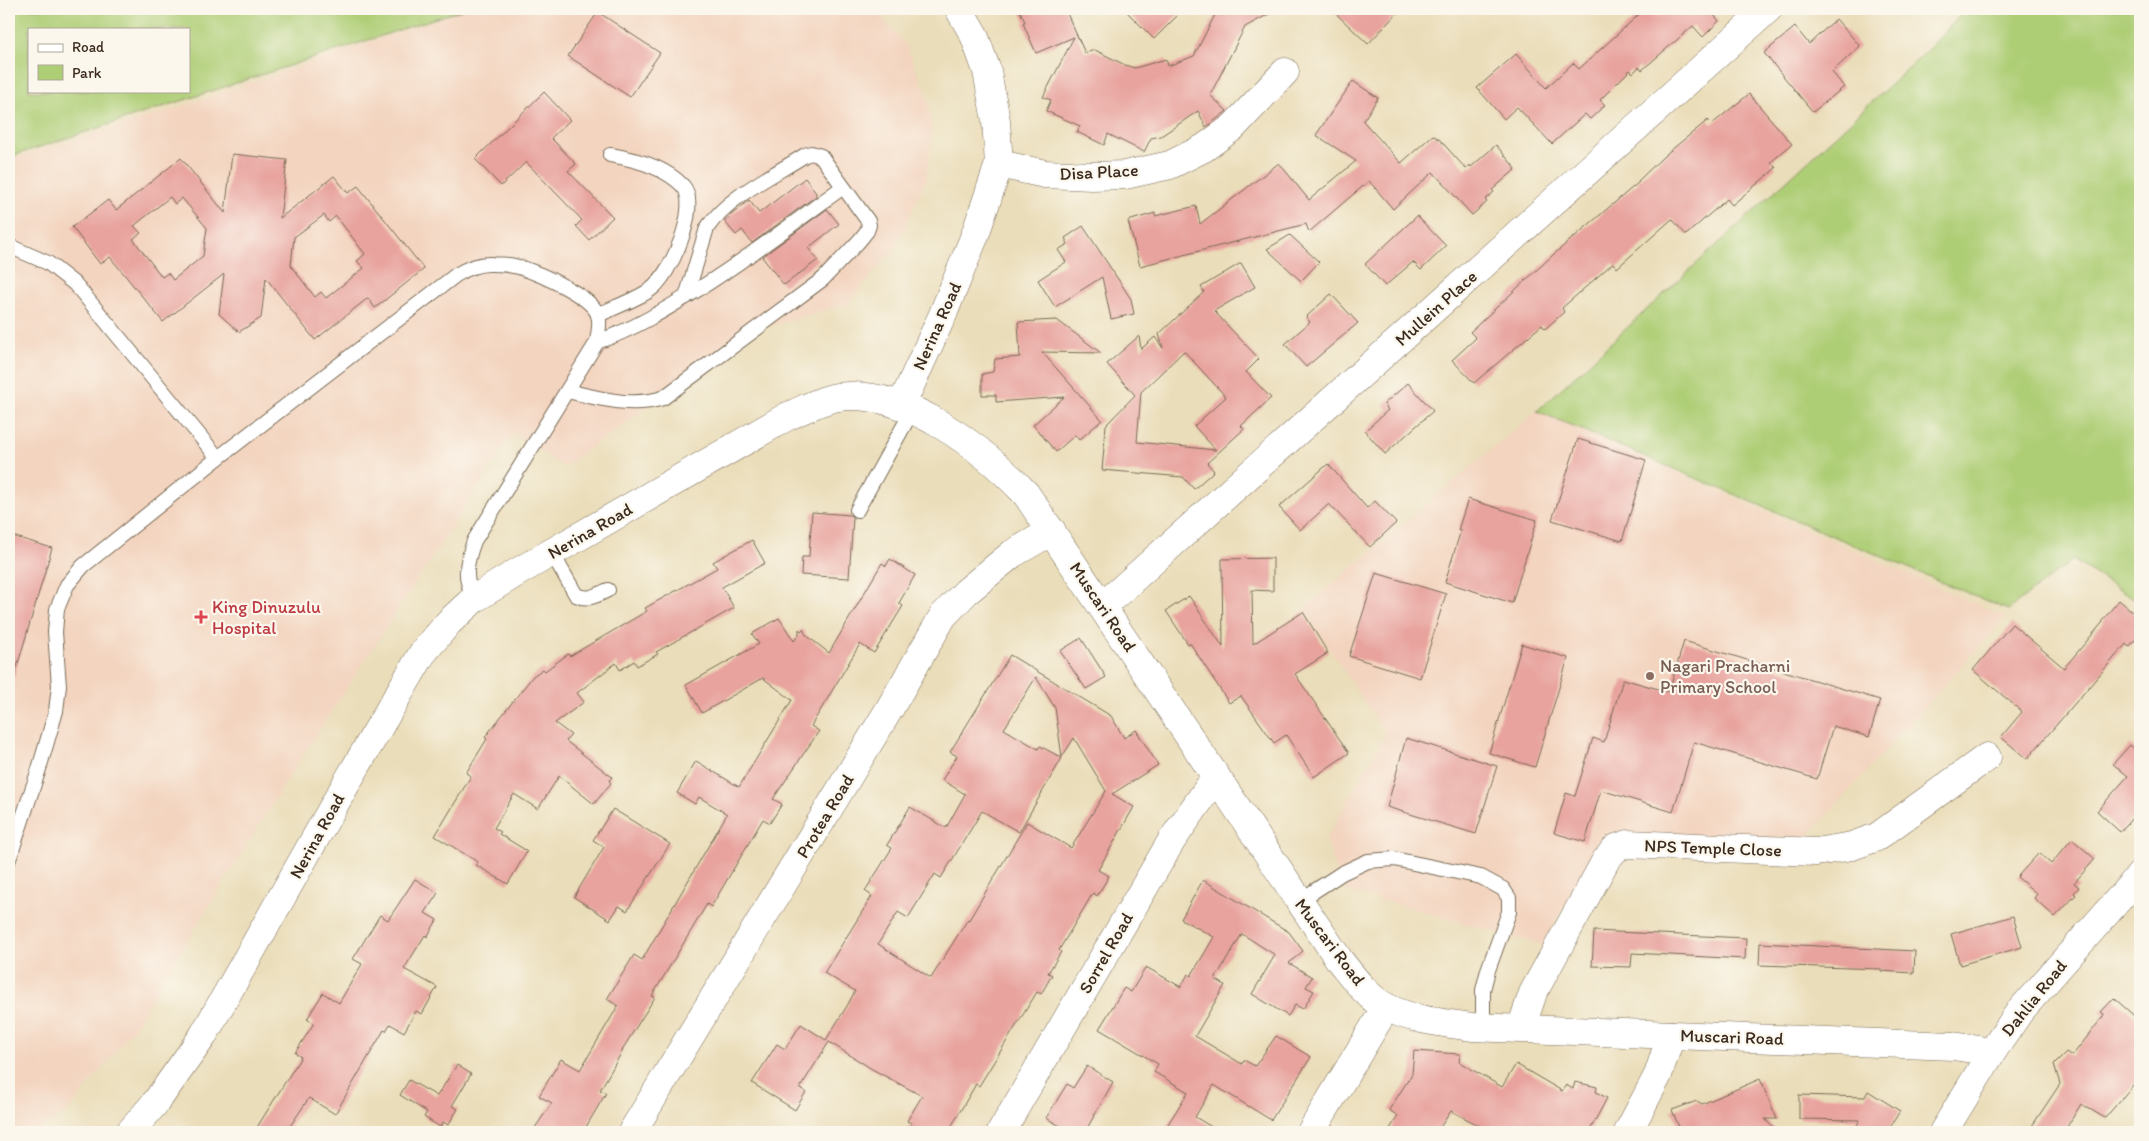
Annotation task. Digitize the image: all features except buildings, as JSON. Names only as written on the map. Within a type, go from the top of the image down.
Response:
[{"type":"street","name":"Nerina Road","points":[[130,1132],[156,1102],[204,1036],[350,777],[422,654],[449,622],[474,599],[788,416],[836,397],[855,395],[907,408],[975,235],[999,164],[996,121],[987,71],[974,35],[958,9]]},
{"type":"street","name":"Mullein Place","points":[[1102,606],[1768,9]]},
{"type":"street","name":"Disa Place","points":[[999,164],[1045,174],[1092,176],[1125,174],[1170,165],[1204,148],[1233,127],[1285,72]]},
{"type":"street","name":"Muscari Road","points":[[907,408],[954,434],[1001,468],[1026,494],[1340,961],[1361,986],[1386,1006],[1414,1016],[1483,1027],[1944,1046],[1992,1052]]},
{"type":"street","name":"Protea Road","points":[[632,1132],[890,708],[943,616],[966,592],[1012,554],[1052,531]]},
{"type":"street","name":"NPS Temple Close","points":[[1521,1028],[1533,993],[1606,860],[1616,848],[1628,844],[1816,852],[1852,846],[1878,837],[1987,757]]},
{"type":"street","name":"Sorrel Road","points":[[1001,1132],[1172,840],[1216,777]]},
{"type":"street","name":"Dahlia Road","points":[[1943,1132],[1992,1052],[2020,1011],[2140,875]]},
{"type":"street","points":[[1311,1132],[1386,1006]]},
{"type":"street","points":[[1628,1132],[1658,1075],[1671,1035]]},
{"type":"lane","points":[[567,391],[619,403],[649,402],[663,398],[706,368],[823,279],[859,241],[866,231],[868,221],[821,156],[811,153],[805,155],[726,205],[707,228],[686,297]]},
{"type":"lane","points":[[598,315],[651,289],[656,284],[668,268],[678,249],[688,212],[688,196],[684,187],[669,175],[647,164],[610,154]]},
{"type":"lane","points":[[597,342],[621,334],[659,314],[748,258],[843,187]]},
{"type":"lane","points":[[9,246],[48,263],[76,285],[218,458]]},
{"type":"lane","points":[[9,859],[56,712],[59,686],[55,632],[58,609],[67,584],[83,566],[218,458],[456,275],[470,266],[491,264],[519,267],[566,288],[591,304],[598,315],[600,328],[597,342],[474,541],[466,570],[467,585],[474,599]]},
{"type":"lane","points":[[857,510],[907,408]]},
{"type":"lane","points":[[552,553],[576,595],[581,598],[591,598],[608,590]]},
{"type":"lane","points":[[1299,901],[1342,873],[1368,861],[1394,859],[1481,877],[1503,888],[1509,898],[1509,912],[1483,990],[1483,1027]]},
{"type":"shaded area","name":"King Dinuzulu Hospital","points":[[466,9],[874,9],[906,45],[928,99],[932,134],[927,177],[897,245],[848,303],[754,331],[564,467],[513,433],[296,766],[132,1030],[70,1109],[36,1132],[9,1132],[9,160],[174,109]]},
{"type":"shaded area","name":"Nagari Pracharni Primary School","points":[[1537,411],[2006,617],[1806,838],[1603,834],[1543,945],[1342,889],[1326,839],[1386,734],[1303,609]]},
{"type":"green space","points":[[9,9],[464,9],[9,157]]},
{"type":"green space","points":[[1966,9],[2140,9],[2140,602],[2073,560],[2008,610],[1537,411],[1927,51]]},
{"type":"place","name":"King Dinuzulu Hospital","points":[[201,617]]},
{"type":"place","name":"Nagari Pracharni Primary School","points":[[1650,676]]}]
